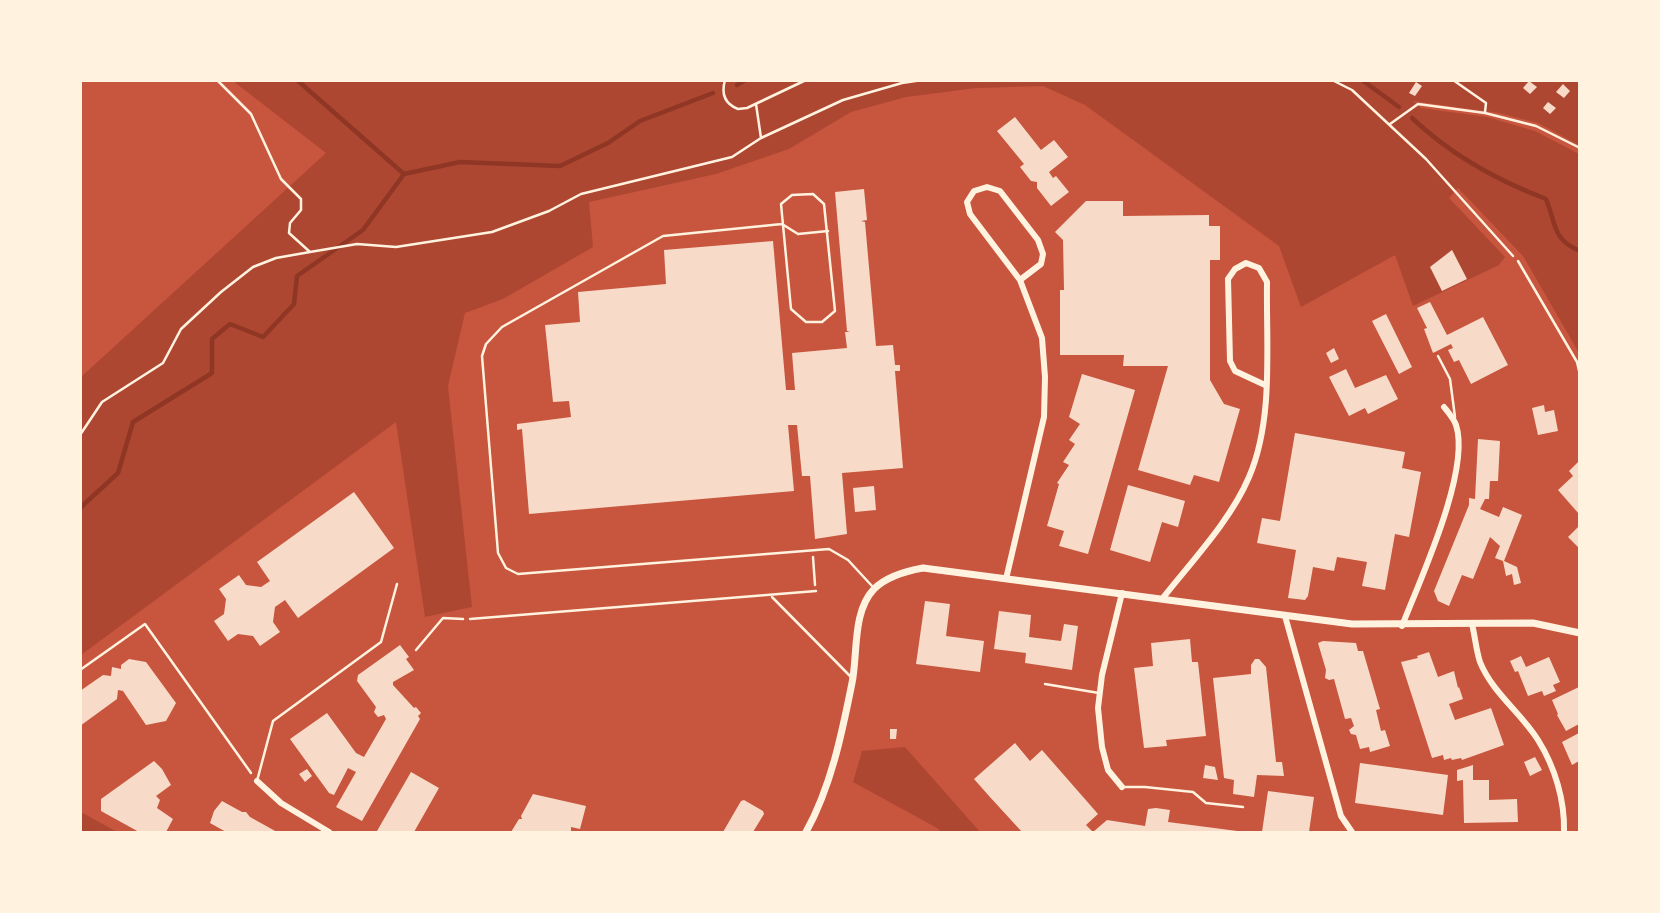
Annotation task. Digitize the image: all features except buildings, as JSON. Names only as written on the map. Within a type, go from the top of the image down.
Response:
[{"type":"street","points":[[1006,579],[1044,417],[1042,338],[1020,280],[970,214],[967,202],[974,191],[988,187],[1000,191],[1038,240],[1043,254],[1041,264],[1020,280]]},
{"type":"street","points":[[1162,599],[1224,518],[1248,479],[1260,444],[1265,417],[1267,282],[1259,268],[1246,263],[1235,269],[1228,279],[1230,361],[1235,371],[1265,385]]},
{"type":"street","points":[[1402,626],[1452,495],[1459,445],[1456,424],[1444,407]]},
{"type":"street","points":[[806,832],[837,752],[853,680],[860,619],[866,601],[874,589],[899,573],[923,568],[1352,624],[1402,626],[1533,623],[1580,633]]},
{"type":"street","points":[[1122,593],[1099,693],[1102,747],[1108,770],[1122,787]]},
{"type":"street","points":[[1284,615],[1341,816],[1352,832]]},
{"type":"street","points":[[1472,624],[1480,660],[1491,682],[1538,740],[1558,783],[1564,832]]},
{"type":"street","points":[[257,781],[281,803],[329,832]]},
{"type":"lane","points":[[813,194],[824,204],[835,311],[822,322],[806,322],[791,309],[782,224],[781,204],[792,195],[813,194]]},
{"type":"lane","points":[[828,231],[798,234],[782,224],[663,236],[502,327],[486,344],[482,356],[498,553],[506,568],[518,574],[829,549],[848,560],[874,589]]},
{"type":"lane","points":[[1518,261],[1577,362],[1580,374]]},
{"type":"lane","points":[[1438,356],[1450,379],[1456,424]]},
{"type":"lane","points":[[257,781],[273,721],[381,642],[397,584]]},
{"type":"lane","points":[[470,619],[816,591]]},
{"type":"lane","points":[[771,596],[853,680]]},
{"type":"lane","points":[[1045,684],[1099,693]]},
{"type":"lane","points":[[1122,787],[1193,792],[1206,803],[1243,807]]},
{"type":"path","points":[[217,80],[251,114],[281,179],[301,199],[301,210],[290,223],[289,233],[310,252]]},
{"type":"path","points":[[724,80],[722,93],[730,106],[738,109],[756,104],[806,80]]},
{"type":"path","points":[[80,435],[102,402],[163,363],[181,330],[221,292],[253,267],[276,258],[357,244],[396,247],[492,232],[549,211],[581,194],[732,156],[761,138],[843,100],[922,80]]},
{"type":"path","points":[[1332,80],[1352,90],[1426,159],[1518,261]]},
{"type":"path","points":[[1453,80],[1486,103],[1485,113]]},
{"type":"path","points":[[756,104],[761,138]]},
{"type":"path","points":[[1390,124],[1418,104],[1485,113],[1536,126],[1580,148]]},
{"type":"path","points":[[812,550],[816,591]]},
{"type":"path","points":[[416,649],[443,618],[470,619]]},
{"type":"path","points":[[80,670],[145,624],[257,781]]},
{"type":"shaded area","points":[[233,81],[1579,81],[1579,145],[1538,123],[1499,113],[1413,101],[1421,108],[1487,117],[1535,131],[1579,154],[1579,353],[1523,256],[1458,188],[1449,198],[1505,257],[1499,265],[1413,306],[1395,255],[1301,307],[1279,246],[1085,105],[1043,86],[976,88],[906,97],[851,112],[789,149],[716,174],[589,202],[593,247],[503,299],[465,313],[448,386],[472,607],[425,617],[396,422],[81,655],[81,377],[326,153]]},
{"type":"shaded area","points":[[905,747],[980,832],[941,832],[853,782],[862,751]]},
{"type":"shaded area","points":[[81,812],[117,832],[81,832]]},
{"type":"waterway","points":[[297,80],[404,174]]},
{"type":"waterway","points":[[737,85],[745,80]]},
{"type":"waterway","points":[[1362,80],[1399,107]]},
{"type":"waterway","points":[[80,508],[118,473],[133,422],[212,373],[212,339],[230,324],[263,337],[294,304],[297,276],[363,230],[404,174],[460,162],[560,166],[608,143],[640,121],[713,93]]},
{"type":"waterway","points":[[1412,118],[1458,155],[1509,184],[1546,199],[1556,230],[1564,242],[1580,251]]}]
